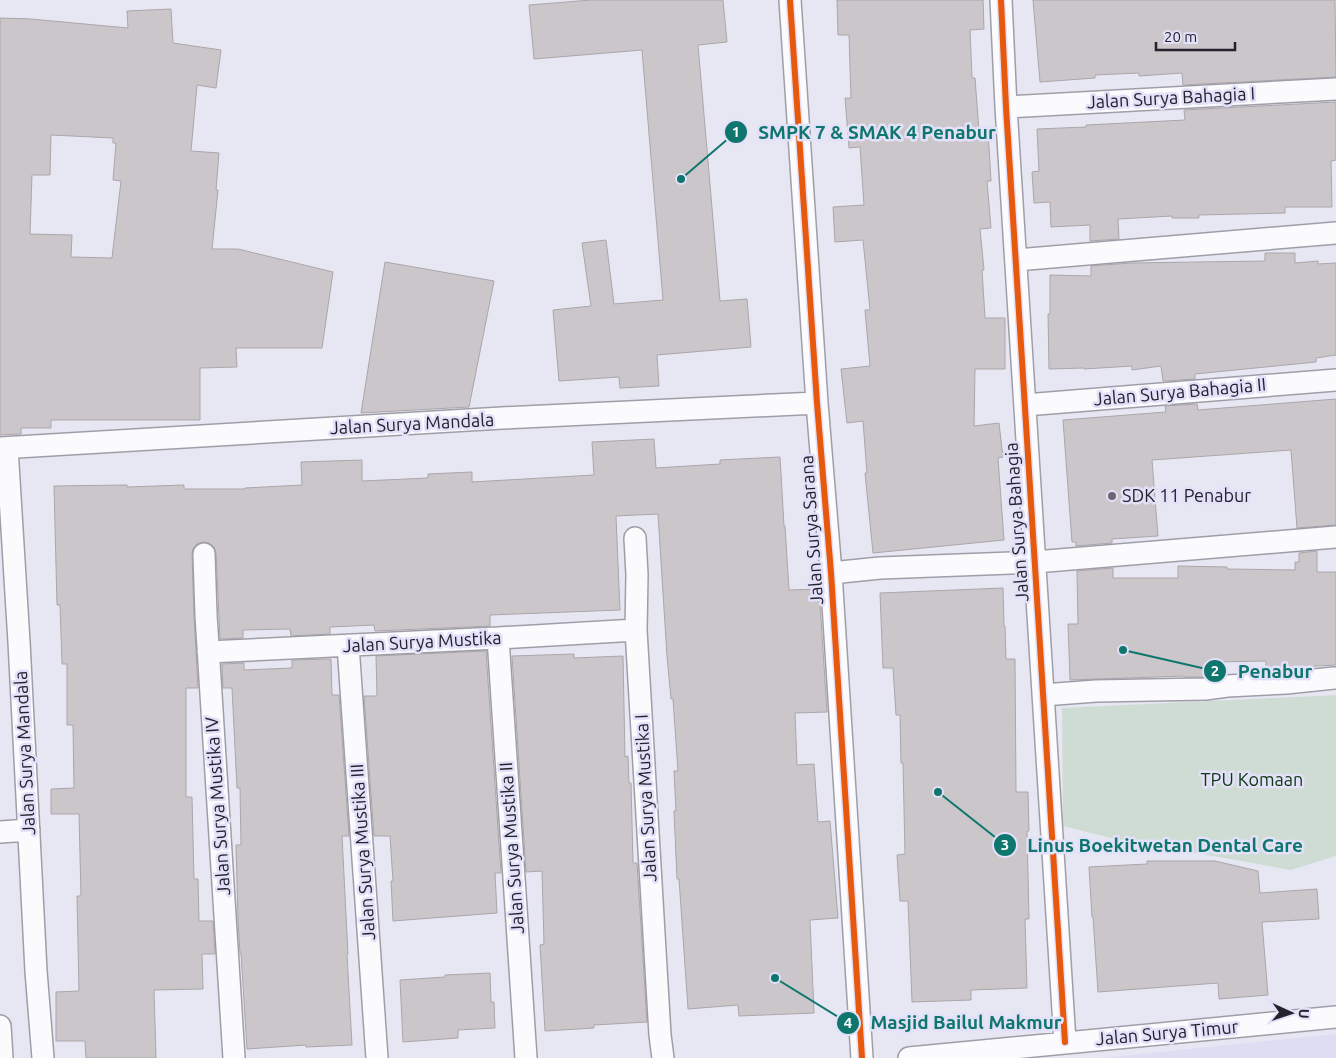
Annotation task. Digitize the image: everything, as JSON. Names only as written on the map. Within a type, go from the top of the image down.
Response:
[{"type":"street","name":"Jalan Surya Sarana","points":[[790,0],[831,573],[862,1058]]},
{"type":"street","name":"Jalan Surya Bahagia","points":[[1001,0],[1006,107],[1065,1042]]},
{"type":"street","name":"Jalan Surya Bahagia I","points":[[1006,107],[1336,89]]},
{"type":"street","points":[[1016,260],[1336,233]]},
{"type":"street","name":"Jalan Surya Bahagia II","points":[[1025,405],[1336,380]]},
{"type":"street","name":"Jalan Surya Mandala","points":[[43,1058],[3,448],[502,418],[818,403]]},
{"type":"street","points":[[831,573],[880,568],[1035,562],[1336,537]]},
{"type":"street","name":"Jalan Surya Mustika I","points":[[635,538],[637,575],[636,630],[660,1035],[663,1058]]},
{"type":"street","name":"Jalan Surya Mustika IV","points":[[204,554],[208,652],[234,1058]]},
{"type":"street","name":"Jalan Surya Mustika","points":[[208,652],[636,630]]},
{"type":"street","name":"Jalan Surya Mustika II","points":[[498,638],[526,1058]]},
{"type":"street","name":"Jalan Surya Mustika III","points":[[348,645],[378,1058]]},
{"type":"street","points":[[1043,695],[1096,691],[1205,689],[1334,678]]},
{"type":"street","points":[[0,832],[29,830]]},
{"type":"street","name":"Jalan Surya Timur","points":[[909,1058],[1336,1017]]},
{"type":"street","points":[[0,1026],[2,1058]]},
{"type":"shaded area","points":[[1336,1034],[1336,1058],[1102,1058]]},
{"type":"green space","name":"TPU Komaan","points":[[1336,695],[1336,856],[1291,870],[1127,842],[1063,826],[1062,708]]},
{"type":"building","points":[[591,0],[723,0],[727,42],[698,45],[720,301],[747,299],[751,347],[657,355],[659,386],[620,388],[619,377],[559,381],[553,310],[591,306],[582,243],[606,240],[614,304],[663,300],[642,50],[534,59],[529,5]]},
{"type":"building","points":[[837,0],[983,0],[984,29],[970,30],[972,78],[975,78],[979,131],[988,130],[991,181],[987,181],[991,228],[980,229],[984,270],[982,270],[985,318],[1005,318],[1005,369],[975,369],[974,426],[999,423],[1003,457],[998,458],[1004,540],[873,553],[865,473],[867,473],[863,421],[847,423],[841,369],[870,366],[865,310],[870,310],[863,240],[835,242],[833,207],[864,205],[860,147],[849,148],[845,98],[851,98],[849,35],[838,35]]},
{"type":"building","points":[[1033,0],[1335,0],[1336,77],[1183,85],[1182,73],[1139,76],[1139,73],[1095,75],[1095,78],[1040,82]]},
{"type":"building","points":[[171,9],[173,43],[221,50],[216,88],[197,85],[191,151],[219,153],[216,190],[218,190],[212,249],[238,249],[333,272],[322,348],[236,348],[237,367],[200,368],[200,420],[51,420],[51,428],[21,428],[21,434],[0,435],[0,18],[128,28],[127,11]],"holes":[[[51,135],[113,138],[113,143],[116,143],[113,180],[121,181],[112,258],[71,257],[72,235],[30,234],[32,175],[50,175]]]},
{"type":"building","points":[[1336,102],[1336,160],[1331,161],[1332,207],[1285,207],[1285,213],[1199,215],[1199,218],[1172,218],[1172,216],[1118,219],[1119,239],[1090,241],[1090,225],[1051,227],[1050,202],[1034,203],[1032,172],[1039,171],[1037,129],[1185,120],[1184,110]]},
{"type":"building","points":[[1265,253],[1295,253],[1295,263],[1318,261],[1318,264],[1336,263],[1336,355],[1316,358],[1316,362],[1195,374],[1195,379],[1163,381],[1161,366],[1132,370],[1132,366],[1049,369],[1048,314],[1050,314],[1050,275],[1091,276],[1091,266],[1131,263],[1265,261]]},
{"type":"building","points":[[385,262],[494,281],[469,407],[361,413]]},
{"type":"building","name":"SDK 11 Penabur","points":[[1336,399],[1336,525],[1297,528],[1291,450],[1152,460],[1158,536],[1112,539],[1112,543],[1076,546],[1076,542],[1072,542],[1063,420],[1166,412],[1165,406],[1197,404],[1198,410]]},
{"type":"building","points":[[654,439],[656,468],[720,464],[720,460],[780,457],[789,590],[819,589],[827,712],[795,713],[797,765],[814,764],[818,822],[830,821],[838,918],[810,920],[814,1013],[739,1016],[738,1005],[688,1009],[679,879],[677,879],[674,811],[676,811],[674,771],[678,771],[673,699],[671,699],[667,656],[658,514],[616,516],[620,610],[490,615],[490,626],[375,631],[374,625],[330,627],[330,634],[291,636],[290,629],[243,630],[243,638],[220,639],[216,553],[214,547],[209,543],[197,544],[192,554],[198,688],[186,688],[186,797],[192,797],[194,879],[198,879],[199,921],[213,921],[215,954],[202,954],[203,989],[154,990],[156,1058],[86,1058],[85,1041],[56,1041],[56,992],[79,991],[77,896],[81,896],[79,814],[51,814],[51,789],[74,788],[73,725],[67,725],[67,664],[62,664],[60,605],[57,605],[54,486],[127,485],[127,487],[184,485],[184,489],[245,489],[302,485],[301,462],[362,460],[362,481],[428,478],[428,474],[472,472],[472,482],[594,475],[592,442]]},
{"type":"building","points":[[1317,551],[1317,572],[1336,572],[1336,665],[1266,671],[1266,661],[1218,662],[1218,675],[1204,677],[1070,680],[1068,624],[1078,624],[1077,571],[1113,568],[1113,578],[1178,578],[1178,566],[1295,570],[1295,562],[1299,562],[1299,553]]},
{"type":"building","points":[[1003,588],[1006,659],[1015,659],[1016,792],[1028,792],[1029,919],[1025,919],[1027,988],[971,990],[971,1000],[912,1002],[908,901],[900,901],[897,855],[905,854],[900,715],[896,715],[893,668],[883,668],[880,593]]},
{"type":"building","points":[[486,651],[501,873],[495,873],[497,913],[393,921],[390,836],[374,836],[364,696],[377,696],[376,656]]},
{"type":"building","points":[[574,654],[574,658],[623,656],[625,757],[628,756],[629,783],[631,783],[633,863],[637,863],[647,1022],[594,1025],[594,1028],[545,1031],[540,945],[544,944],[542,871],[526,872],[512,656]]},
{"type":"building","points":[[331,659],[332,695],[339,695],[349,836],[342,836],[352,1045],[306,1047],[306,1045],[247,1049],[238,920],[236,845],[241,845],[240,788],[237,788],[232,688],[223,688],[222,664],[244,663],[244,670],[292,668],[292,660]]},
{"type":"building","points":[[1147,861],[1215,861],[1258,871],[1260,893],[1317,889],[1319,919],[1262,922],[1268,995],[1219,999],[1218,983],[1098,992],[1089,867],[1147,864]]},
{"type":"building","points":[[490,973],[491,1002],[494,1002],[495,1028],[458,1030],[458,1038],[403,1042],[400,980]]},
{"type":"cycle path","points":[[790,0],[817,403],[831,573],[862,1058]]},
{"type":"cycle path","points":[[1001,0],[1006,107],[1065,1042]]},
{"type":"place","name":"SMPK 7 & SMAK 4 Penabur","points":[[681,179]]},
{"type":"place","name":"SDK 11 Penabur","points":[[1112,496]]},
{"type":"place","name":"Penabur","points":[[1123,650]]},
{"type":"place","name":"Linus Boekitwetan Dental Care","points":[[938,792]]},
{"type":"place","name":"Masjid Bailul Makmur","points":[[775,978]]}]
